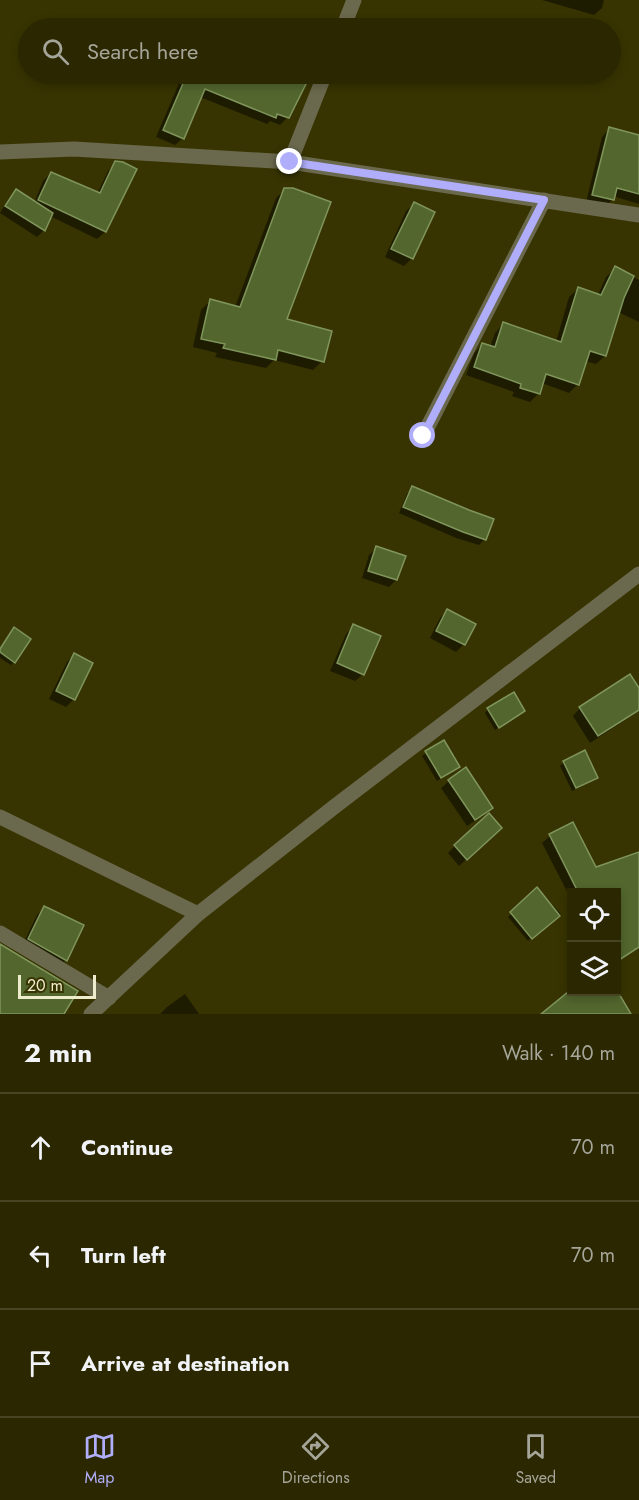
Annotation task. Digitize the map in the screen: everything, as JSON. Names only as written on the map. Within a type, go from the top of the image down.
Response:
[{"type":"street","points":[[347,18],[354,0]]},
{"type":"street","points":[[290,162],[321,84]]},
{"type":"street","points":[[0,152],[74,149],[290,162],[639,215]]},
{"type":"street","points":[[423,436],[544,200]]},
{"type":"street","points":[[91,1014],[198,914],[639,574]]},
{"type":"street","points":[[0,817],[198,914]]},
{"type":"street","points":[[0,933],[109,998]]},
{"type":"building","points":[[183,84],[306,84],[289,118],[277,114],[276,118],[205,89],[184,139],[163,130]]},
{"type":"building","points":[[609,127],[639,135],[639,194],[617,188],[614,200],[592,195]]},
{"type":"building","points":[[115,161],[137,169],[106,232],[38,200],[51,172],[100,193]]},
{"type":"building","points":[[284,188],[293,188],[331,202],[287,319],[332,331],[324,362],[278,350],[276,360],[223,348],[225,344],[201,339],[210,299],[240,307]]},
{"type":"building","points":[[16,189],[53,213],[45,231],[5,206]]},
{"type":"building","points":[[414,202],[435,212],[413,259],[391,249]]},
{"type":"building","points":[[615,266],[634,276],[624,298],[606,356],[590,351],[579,385],[546,374],[540,394],[520,388],[521,384],[474,367],[482,343],[495,347],[503,322],[561,342],[578,287],[601,295]]},
{"type":"building","points":[[412,486],[494,519],[486,540],[403,507]]},
{"type":"building","points":[[376,546],[406,556],[397,580],[368,571]]},
{"type":"building","points":[[447,609],[476,624],[465,645],[436,631]]},
{"type":"building","points":[[353,624],[381,636],[364,675],[337,663]]},
{"type":"building","points":[[14,627],[31,639],[15,663],[0,652]]},
{"type":"building","points":[[74,653],[93,663],[75,700],[56,691]]},
{"type":"building","points":[[630,674],[639,688],[639,710],[598,736],[579,707]]},
{"type":"building","points":[[514,692],[525,711],[499,728],[487,708]]},
{"type":"building","points":[[444,740],[460,767],[441,778],[425,751]]},
{"type":"building","points":[[585,750],[598,778],[576,788],[563,761]]},
{"type":"building","points":[[466,767],[493,808],[475,820],[448,780]]},
{"type":"building","points":[[489,813],[502,828],[467,860],[454,845]]},
{"type":"building","points":[[573,822],[596,867],[639,852],[639,947],[621,959],[621,888],[576,888],[549,834]]},
{"type":"building","points":[[537,887],[560,916],[532,939],[510,912]]},
{"type":"building","points":[[44,906],[84,925],[67,961],[28,939]]},
{"type":"building","points":[[0,944],[78,991],[64,1014],[0,1014]]},
{"type":"building","points":[[567,993],[567,996],[620,996],[631,1014],[541,1014]]},
{"type":"route","points":[[290,162],[544,200],[423,436]]}]
